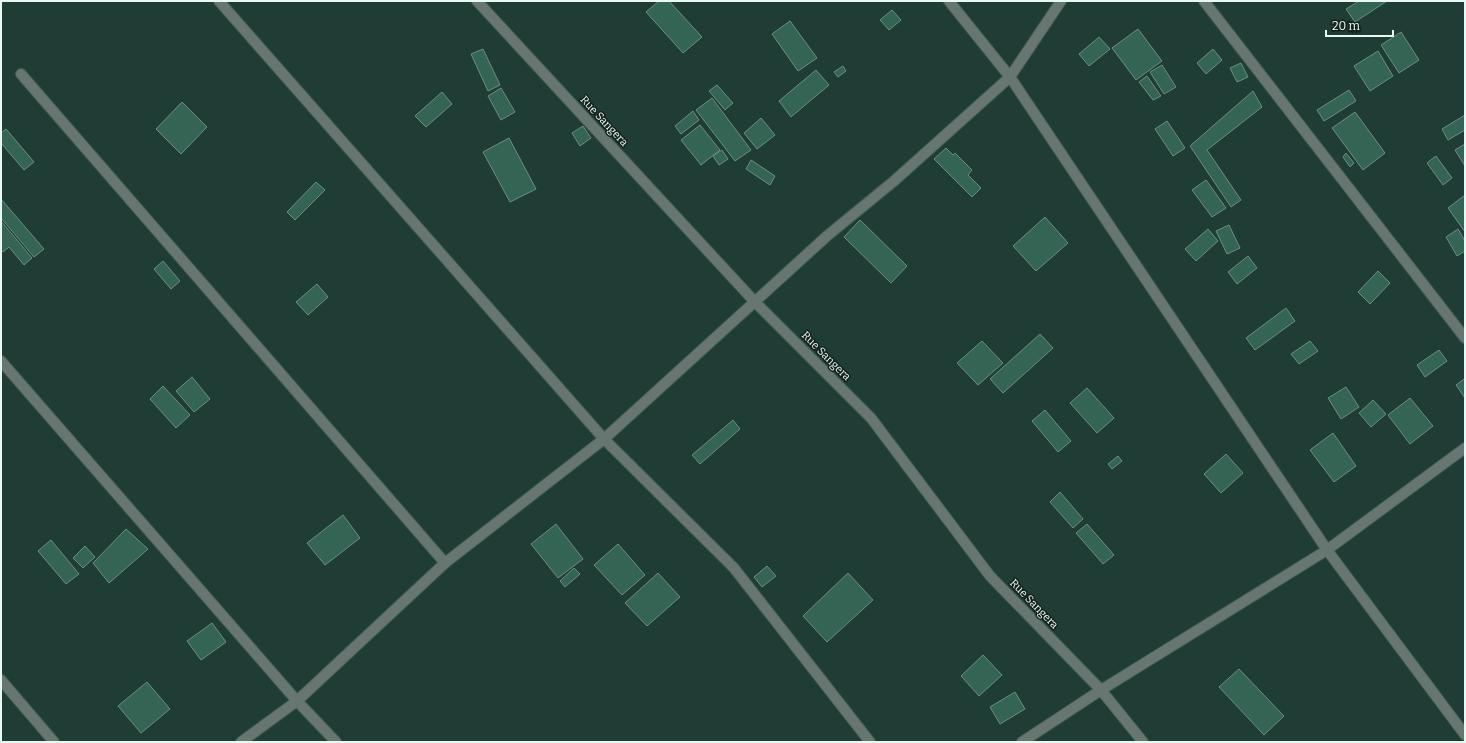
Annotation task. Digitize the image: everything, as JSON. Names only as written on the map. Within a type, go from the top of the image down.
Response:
[{"type":"street","points":[[219,1],[604,439],[734,568],[870,742]]},
{"type":"street","name":"Rue Sangera","points":[[477,1],[754,301],[871,418],[990,576],[1101,690],[1142,742]]},
{"type":"street","points":[[949,1],[1010,77],[1327,550],[1465,735]]},
{"type":"street","points":[[241,742],[297,701],[445,563],[604,439],[754,301],[827,236],[894,181],[1010,77],[1061,1]]},
{"type":"street","points":[[1204,1],[1465,338]]},
{"type":"street","points":[[21,74],[445,563]]},
{"type":"street","points":[[1,361],[297,701],[336,742]]},
{"type":"street","points":[[1022,742],[1101,690],[1327,550],[1465,448]]},
{"type":"street","points":[[1,680],[54,742]]},
{"type":"building","points":[[659,1],[669,1],[702,37],[683,53],[646,12]]},
{"type":"building","points":[[1359,1],[1387,1],[1355,22],[1346,9]]},
{"type":"building","points":[[892,10],[901,20],[889,30],[880,20]]},
{"type":"building","points":[[790,21],[817,58],[798,71],[772,34]]},
{"type":"building","points":[[1138,29],[1162,61],[1136,80],[1112,48]]},
{"type":"building","points":[[1401,32],[1419,60],[1399,73],[1381,45]]},
{"type":"building","points":[[1099,37],[1110,49],[1089,66],[1079,54]]},
{"type":"building","points":[[483,49],[500,85],[488,91],[471,54]]},
{"type":"building","points":[[1213,49],[1222,60],[1206,74],[1197,63]]},
{"type":"building","points":[[1378,51],[1393,76],[1370,91],[1354,66]]},
{"type":"building","points":[[1241,63],[1248,77],[1237,82],[1230,68]]},
{"type":"building","points":[[1162,65],[1176,87],[1164,94],[1150,72]]},
{"type":"building","points":[[843,66],[846,71],[838,77],[834,72]]},
{"type":"building","points":[[816,70],[829,85],[791,117],[779,101]]},
{"type":"building","points":[[1147,76],[1161,96],[1153,100],[1139,82]]},
{"type":"building","points":[[717,85],[733,103],[725,110],[709,91]]},
{"type":"building","points":[[501,88],[515,112],[501,120],[488,96]]},
{"type":"building","points":[[1349,90],[1356,101],[1324,121],[1317,110]]},
{"type":"building","points":[[1253,91],[1262,107],[1207,150],[1241,200],[1231,207],[1190,146]]},
{"type":"building","points":[[442,92],[452,104],[426,127],[415,116]]},
{"type":"building","points":[[712,98],[751,150],[735,161],[696,110]]},
{"type":"building","points":[[182,102],[207,127],[181,154],[156,129]]},
{"type":"building","points":[[693,111],[699,120],[681,134],[675,126]]},
{"type":"building","points":[[1355,112],[1385,153],[1363,170],[1332,128]]},
{"type":"building","points":[[1465,115],[1465,130],[1448,140],[1442,129]]},
{"type":"building","points":[[761,118],[775,135],[757,149],[744,133]]},
{"type":"building","points":[[1167,121],[1185,148],[1173,156],[1155,129]]},
{"type":"building","points":[[700,125],[720,150],[701,165],[681,140]]},
{"type":"building","points":[[583,126],[591,138],[580,146],[572,133]]},
{"type":"building","points":[[6,129],[34,162],[24,170],[1,143],[1,133]]},
{"type":"building","points":[[509,138],[536,189],[510,202],[483,152]]},
{"type":"building","points":[[1465,144],[1465,166],[1455,150]]},
{"type":"building","points":[[946,148],[953,155],[955,153],[972,170],[968,175],[981,188],[972,197],[934,159]]},
{"type":"building","points":[[722,150],[728,159],[719,165],[713,156]]},
{"type":"building","points":[[1346,153],[1354,163],[1350,167],[1343,157]]},
{"type":"building","points":[[1436,156],[1452,178],[1443,185],[1427,163]]},
{"type":"building","points":[[751,160],[775,176],[770,185],[746,169]]},
{"type":"building","points":[[1206,180],[1226,208],[1212,217],[1192,190]]},
{"type":"building","points":[[316,182],[325,190],[295,220],[287,212]]},
{"type":"building","points":[[1465,195],[1465,232],[1448,208]]},
{"type":"building","points":[[1,199],[44,249],[34,257],[1,218]]},
{"type":"building","points":[[1045,217],[1068,243],[1036,271],[1013,246]]},
{"type":"building","points":[[860,220],[907,266],[891,283],[844,237]]},
{"type":"building","points":[[1,221],[32,258],[24,265],[9,247],[3,252],[1,250]]},
{"type":"building","points":[[1229,225],[1240,248],[1227,254],[1216,231]]},
{"type":"building","points":[[1208,229],[1218,241],[1196,261],[1185,249]]},
{"type":"building","points":[[1458,229],[1465,241],[1465,251],[1457,256],[1446,237]]},
{"type":"building","points":[[1248,256],[1257,268],[1237,284],[1228,272]]},
{"type":"building","points":[[163,261],[180,281],[171,289],[154,269]]},
{"type":"building","points":[[1378,271],[1390,283],[1370,304],[1358,292]]},
{"type":"building","points":[[317,284],[328,297],[308,315],[296,302]]},
{"type":"building","points":[[1286,308],[1295,321],[1255,350],[1246,338]]},
{"type":"building","points":[[1040,334],[1053,348],[1003,393],[990,379]]},
{"type":"building","points":[[982,341],[1003,363],[978,385],[957,363]]},
{"type":"building","points":[[1310,341],[1318,351],[1299,364],[1291,354]]},
{"type":"building","points":[[1439,350],[1447,361],[1425,377],[1417,365]]},
{"type":"building","points":[[192,377],[210,399],[194,412],[176,391]]},
{"type":"building","points":[[1464,379],[1465,380],[1465,398],[1456,385]]},
{"type":"building","points":[[163,386],[190,415],[176,428],[150,399]]},
{"type":"building","points":[[1346,387],[1359,407],[1341,419],[1328,398]]},
{"type":"building","points":[[1087,388],[1114,418],[1097,433],[1070,403]]},
{"type":"building","points":[[1410,398],[1433,426],[1410,444],[1388,415]]},
{"type":"building","points":[[1373,400],[1386,414],[1371,427],[1359,413]]},
{"type":"building","points":[[1045,410],[1071,441],[1058,452],[1032,421]]},
{"type":"building","points":[[733,420],[740,429],[700,464],[692,455]]},
{"type":"building","points":[[1333,433],[1356,466],[1334,482],[1310,450]]},
{"type":"building","points":[[1226,454],[1243,473],[1221,493],[1204,474]]},
{"type":"building","points":[[1118,456],[1122,461],[1112,469],[1108,464]]},
{"type":"building","points":[[1060,492],[1083,519],[1073,528],[1050,502]]},
{"type":"building","points":[[343,515],[360,538],[325,565],[307,543]]},
{"type":"building","points":[[556,524],[583,559],[558,578],[531,544]]},
{"type":"building","points":[[1087,524],[1114,555],[1103,564],[1076,533]]},
{"type":"building","points":[[126,529],[148,549],[109,583],[93,563]]},
{"type":"building","points":[[51,540],[79,574],[66,584],[38,551]]},
{"type":"building","points":[[618,544],[645,575],[622,595],[594,565]]},
{"type":"building","points":[[85,546],[95,557],[83,568],[73,558]]},
{"type":"building","points":[[767,566],[776,576],[762,587],[754,577]]},
{"type":"building","points":[[574,568],[580,574],[565,587],[560,581]]},
{"type":"building","points":[[658,573],[680,597],[647,626],[625,603]]},
{"type":"building","points":[[848,573],[873,600],[827,642],[803,616]]},
{"type":"building","points":[[212,623],[226,642],[201,660],[187,641]]},
{"type":"building","points":[[983,655],[1002,675],[979,696],[961,676]]},
{"type":"building","points":[[1239,669],[1284,716],[1264,735],[1219,687]]},
{"type":"building","points":[[147,682],[170,709],[141,733],[118,706]]},
{"type":"building","points":[[1015,692],[1025,709],[1000,724],[990,707]]}]
